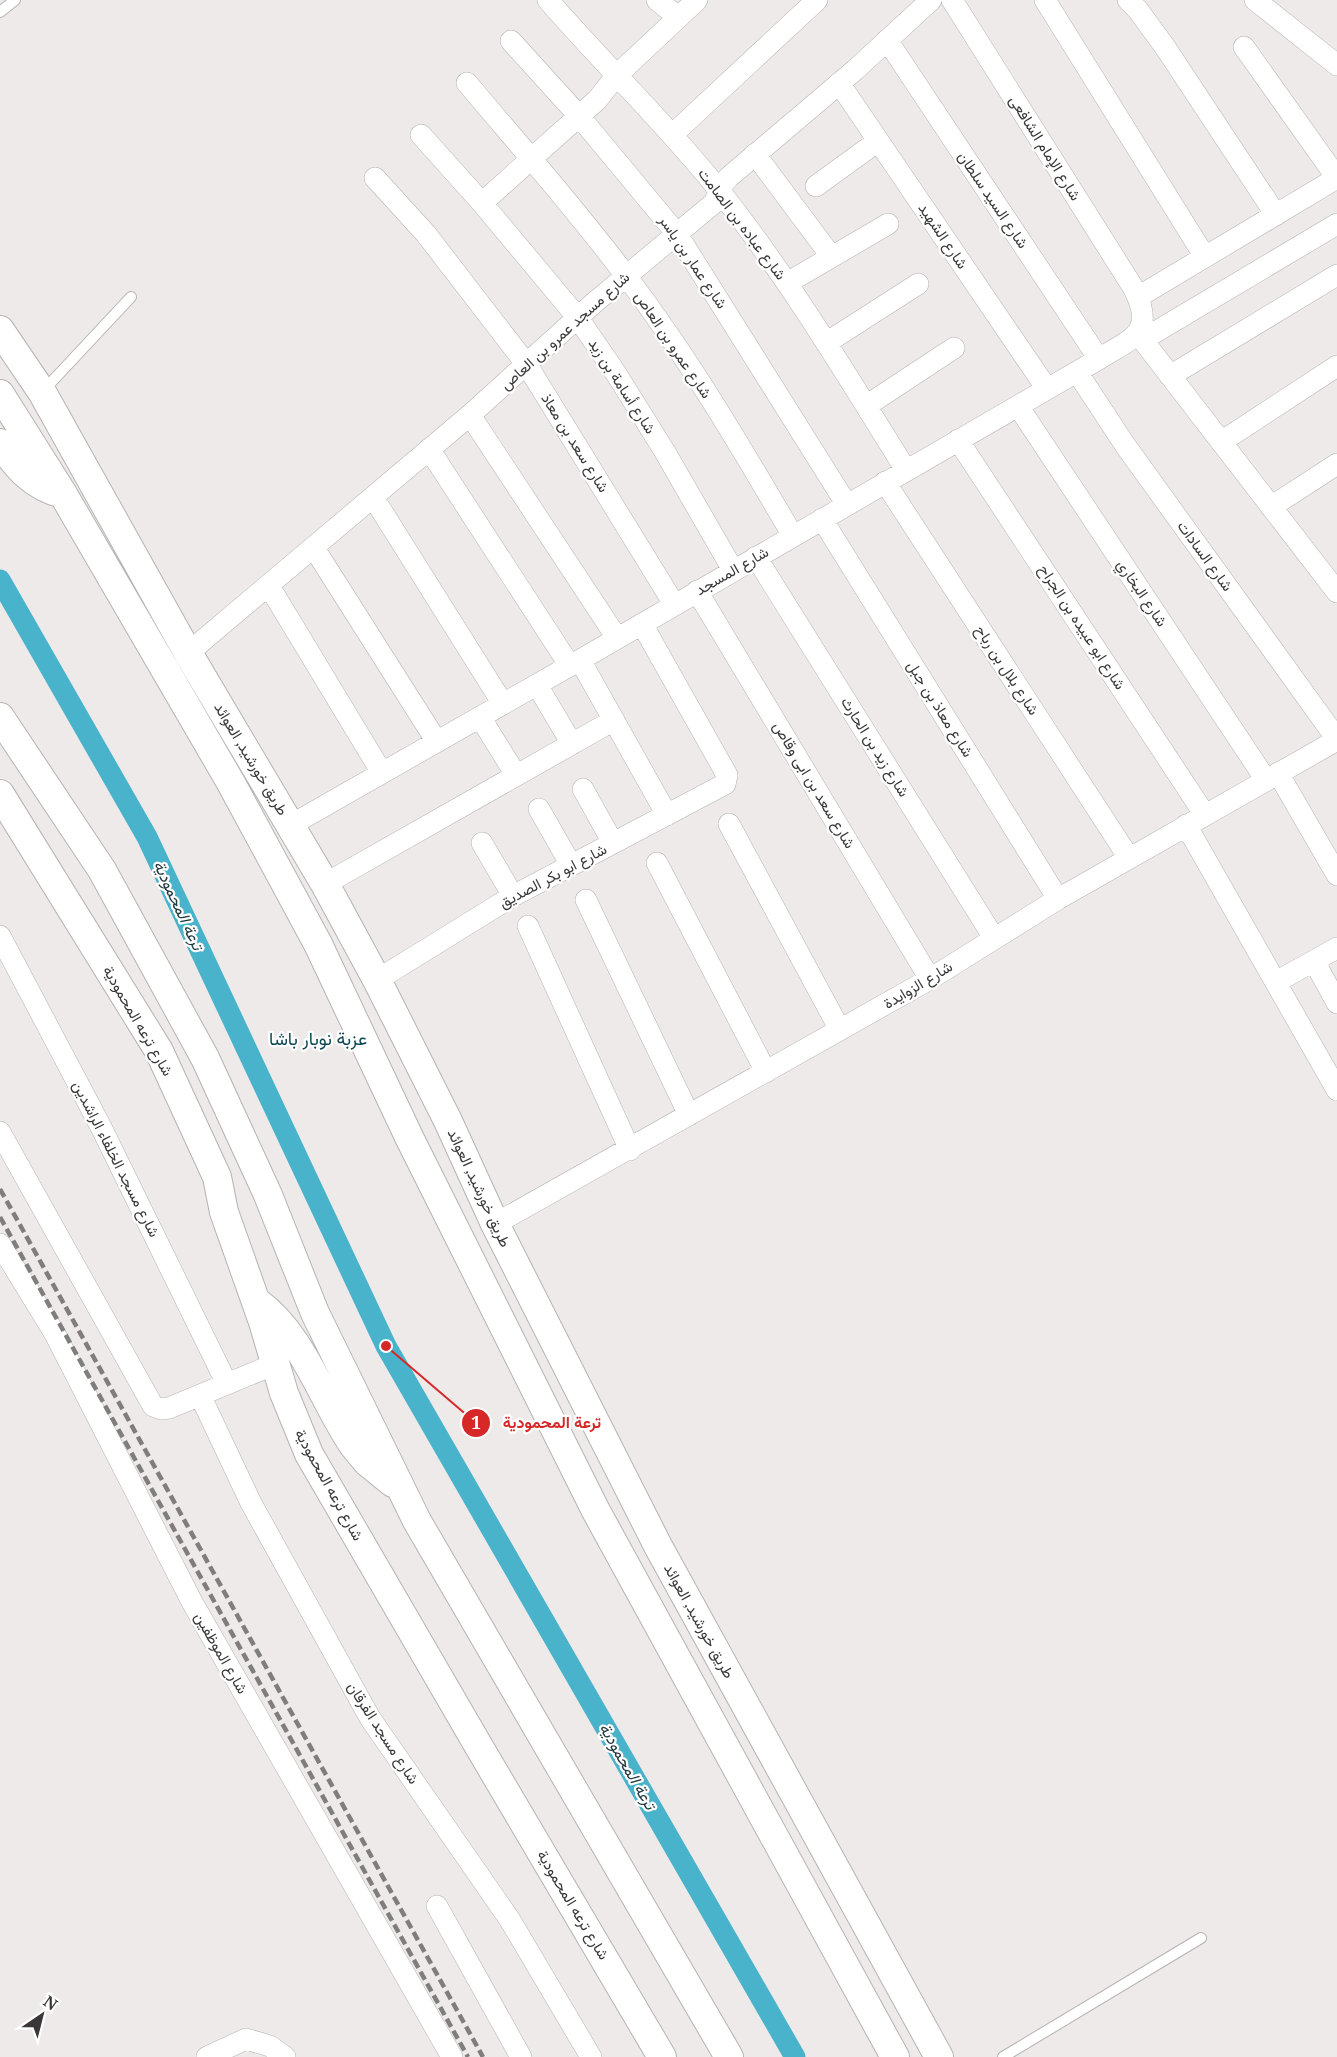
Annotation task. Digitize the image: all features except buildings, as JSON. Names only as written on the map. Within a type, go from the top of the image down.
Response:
[{"type":"main road","name":"طريق خورشيد, العوائد","points":[[0,330],[42,392],[188,653],[325,884],[408,1041],[495,1224],[658,1546],[939,2057]]},
{"type":"main road","name":"طريق خورشيد, العوائد","points":[[0,394],[63,494],[231,783],[318,944],[415,1148],[596,1511],[895,2057]]},
{"type":"main road","points":[[0,443],[15,465],[32,481],[52,492],[63,494]]},
{"type":"main road","points":[[0,717],[102,870],[205,1058],[268,1195],[315,1313],[417,1521],[729,2057]]},
{"type":"main road","name":"شارع ترعه المحمودية","points":[[0,794],[159,1051],[217,1177],[224,1212],[295,1423],[309,1454],[662,2057]]},
{"type":"main road","points":[[318,944],[408,1041]]},
{"type":"main road","points":[[205,1058],[217,1177]]},
{"type":"main road","points":[[255,1300],[285,1327],[353,1445],[367,1461],[400,1487]]},
{"type":"street","name":"شارع عباده بن الصامت","points":[[548,0],[672,135],[720,192],[786,283],[906,470]]},
{"type":"street","points":[[657,0],[678,17]]},
{"type":"street","points":[[482,203],[597,100],[617,75],[697,0]]},
{"type":"street","points":[[672,135],[817,0]]},
{"type":"street","name":"شارع مسجد عمرو بن العاص","points":[[188,653],[470,415],[626,276],[714,203],[722,185],[729,177],[931,0]]},
{"type":"street","name":"شارع الإمام الشافعى","points":[[952,0],[1138,297]]},
{"type":"street","points":[[1045,0],[1205,257]]},
{"type":"street","points":[[1128,0],[1165,47],[1276,215]]},
{"type":"street","points":[[1261,2],[1337,65]]},
{"type":"street","name":"شارع السيد سلطان","points":[[887,40],[1099,359]]},
{"type":"street","name":"شارع عمار بن ياسر","points":[[511,41],[579,116],[677,234],[847,505]]},
{"type":"street","points":[[1244,47],[1337,178],[1138,297],[1143,311],[1140,337],[1337,592]]},
{"type":"street","name":"شارع عمرو بن العاص","points":[[466,83],[626,276],[693,372],[793,536]]},
{"type":"street","name":"شارع الشهيد","points":[[839,83],[1047,389]]},
{"type":"street","name":"شارع أسامة بن زيد","points":[[421,135],[482,203],[578,318],[665,452],[733,570]]},
{"type":"street","points":[[816,186],[878,141]]},
{"type":"street","points":[[755,154],[831,256]]},
{"type":"street","name":"شارع سعد بن معاذ","points":[[375,178],[426,234],[527,365],[674,604]]},
{"type":"street","points":[[786,283],[888,224]]},
{"type":"street","name":"شارع المسجد","points":[[291,825],[1337,224]]},
{"type":"street","points":[[1170,376],[1337,275]]},
{"type":"street","points":[[826,343],[918,284]]},
{"type":"street","points":[[866,406],[954,348]]},
{"type":"street","points":[[1221,442],[1337,366]]},
{"type":"street","name":"شارع السادات","points":[[1077,372],[1125,445],[1337,740]]},
{"type":"street","name":"شارع البخاري","points":[[1018,406],[1337,875]]},
{"type":"street","points":[[470,415],[617,638]]},
{"type":"street","name":"شارع ابو عبيده بن الجراح","points":[[958,440],[1205,814]]},
{"type":"street","points":[[429,450],[614,720],[667,814]]},
{"type":"street","points":[[1271,507],[1337,464]]},
{"type":"street","name":"شارع بلال بن رباح","points":[[885,482],[1129,858]]},
{"type":"street","points":[[374,497],[503,704]]},
{"type":"street","name":"شارع معاذ بن جبل","points":[[822,519],[1058,899]]},
{"type":"street","points":[[314,548],[437,742]]},
{"type":"street","name":"شارع زيد بن الحارث","points":[[756,557],[994,938]]},
{"type":"street","points":[[268,586],[382,773]]},
{"type":"street","name":"شارع سعد بن ابى وقاص","points":[[697,591],[930,979]]},
{"type":"street","name":"شارع ابو بكر الصديق","points":[[377,980],[513,896],[725,784],[727,775],[642,624]]},
{"type":"street","points":[[537,685],[572,744]]},
{"type":"street","points":[[480,717],[516,775]]},
{"type":"street","points":[[325,884],[614,720]]},
{"type":"street","name":"شارع الزوايدة","points":[[495,1224],[930,979],[1058,899],[1337,740]]},
{"type":"street","points":[[583,789],[613,843]]},
{"type":"street","points":[[539,809],[571,866]]},
{"type":"street","points":[[729,824],[840,1030]]},
{"type":"street","points":[[1186,825],[1337,1090]]},
{"type":"street","points":[[482,843],[513,896]]},
{"type":"street","points":[[657,863],[766,1072]]},
{"type":"street","points":[[586,900],[689,1115]]},
{"type":"street","points":[[528,926],[630,1150]]},
{"type":"street","name":"شارع مسجد الخلفاء الراشدين","points":[[0,936],[101,1126],[227,1384]]},
{"type":"street","points":[[1276,982],[1337,948]]},
{"type":"street","points":[[1314,961],[1337,1003]]},
{"type":"street","points":[[0,1132],[151,1403],[161,1409],[169,1408],[275,1364]]},
{"type":"street","name":"شارع الموظفين","points":[[0,1244],[55,1334],[192,1602],[452,2057]]},
{"type":"street","name":"شارع مسجد الفرقان","points":[[200,1395],[251,1503],[370,1718],[510,1920],[591,2057]]},
{"type":"street","points":[[437,1906],[521,2057]]},
{"type":"street","points":[[207,2057],[246,2039],[270,2046],[285,2057]]},
{"type":"lane","points":[[0,12],[15,0]]},
{"type":"lane","points":[[42,392],[131,297]]},
{"type":"lane","points":[[1003,2057],[1201,1938]]},
{"type":"waterway","name":"ترعة المحمودية","points":[[0,580],[147,837],[386,1346],[795,2057]]},
{"type":"railway","points":[[0,1189],[483,2057]]},
{"type":"railway","points":[[0,1217],[468,2057]]},
{"type":"place","name":"ترعة المحمودية","points":[[386,1346]]},
{"type":"district","name":"عزبة نوبار باشا","points":[[318,1039]]}]
